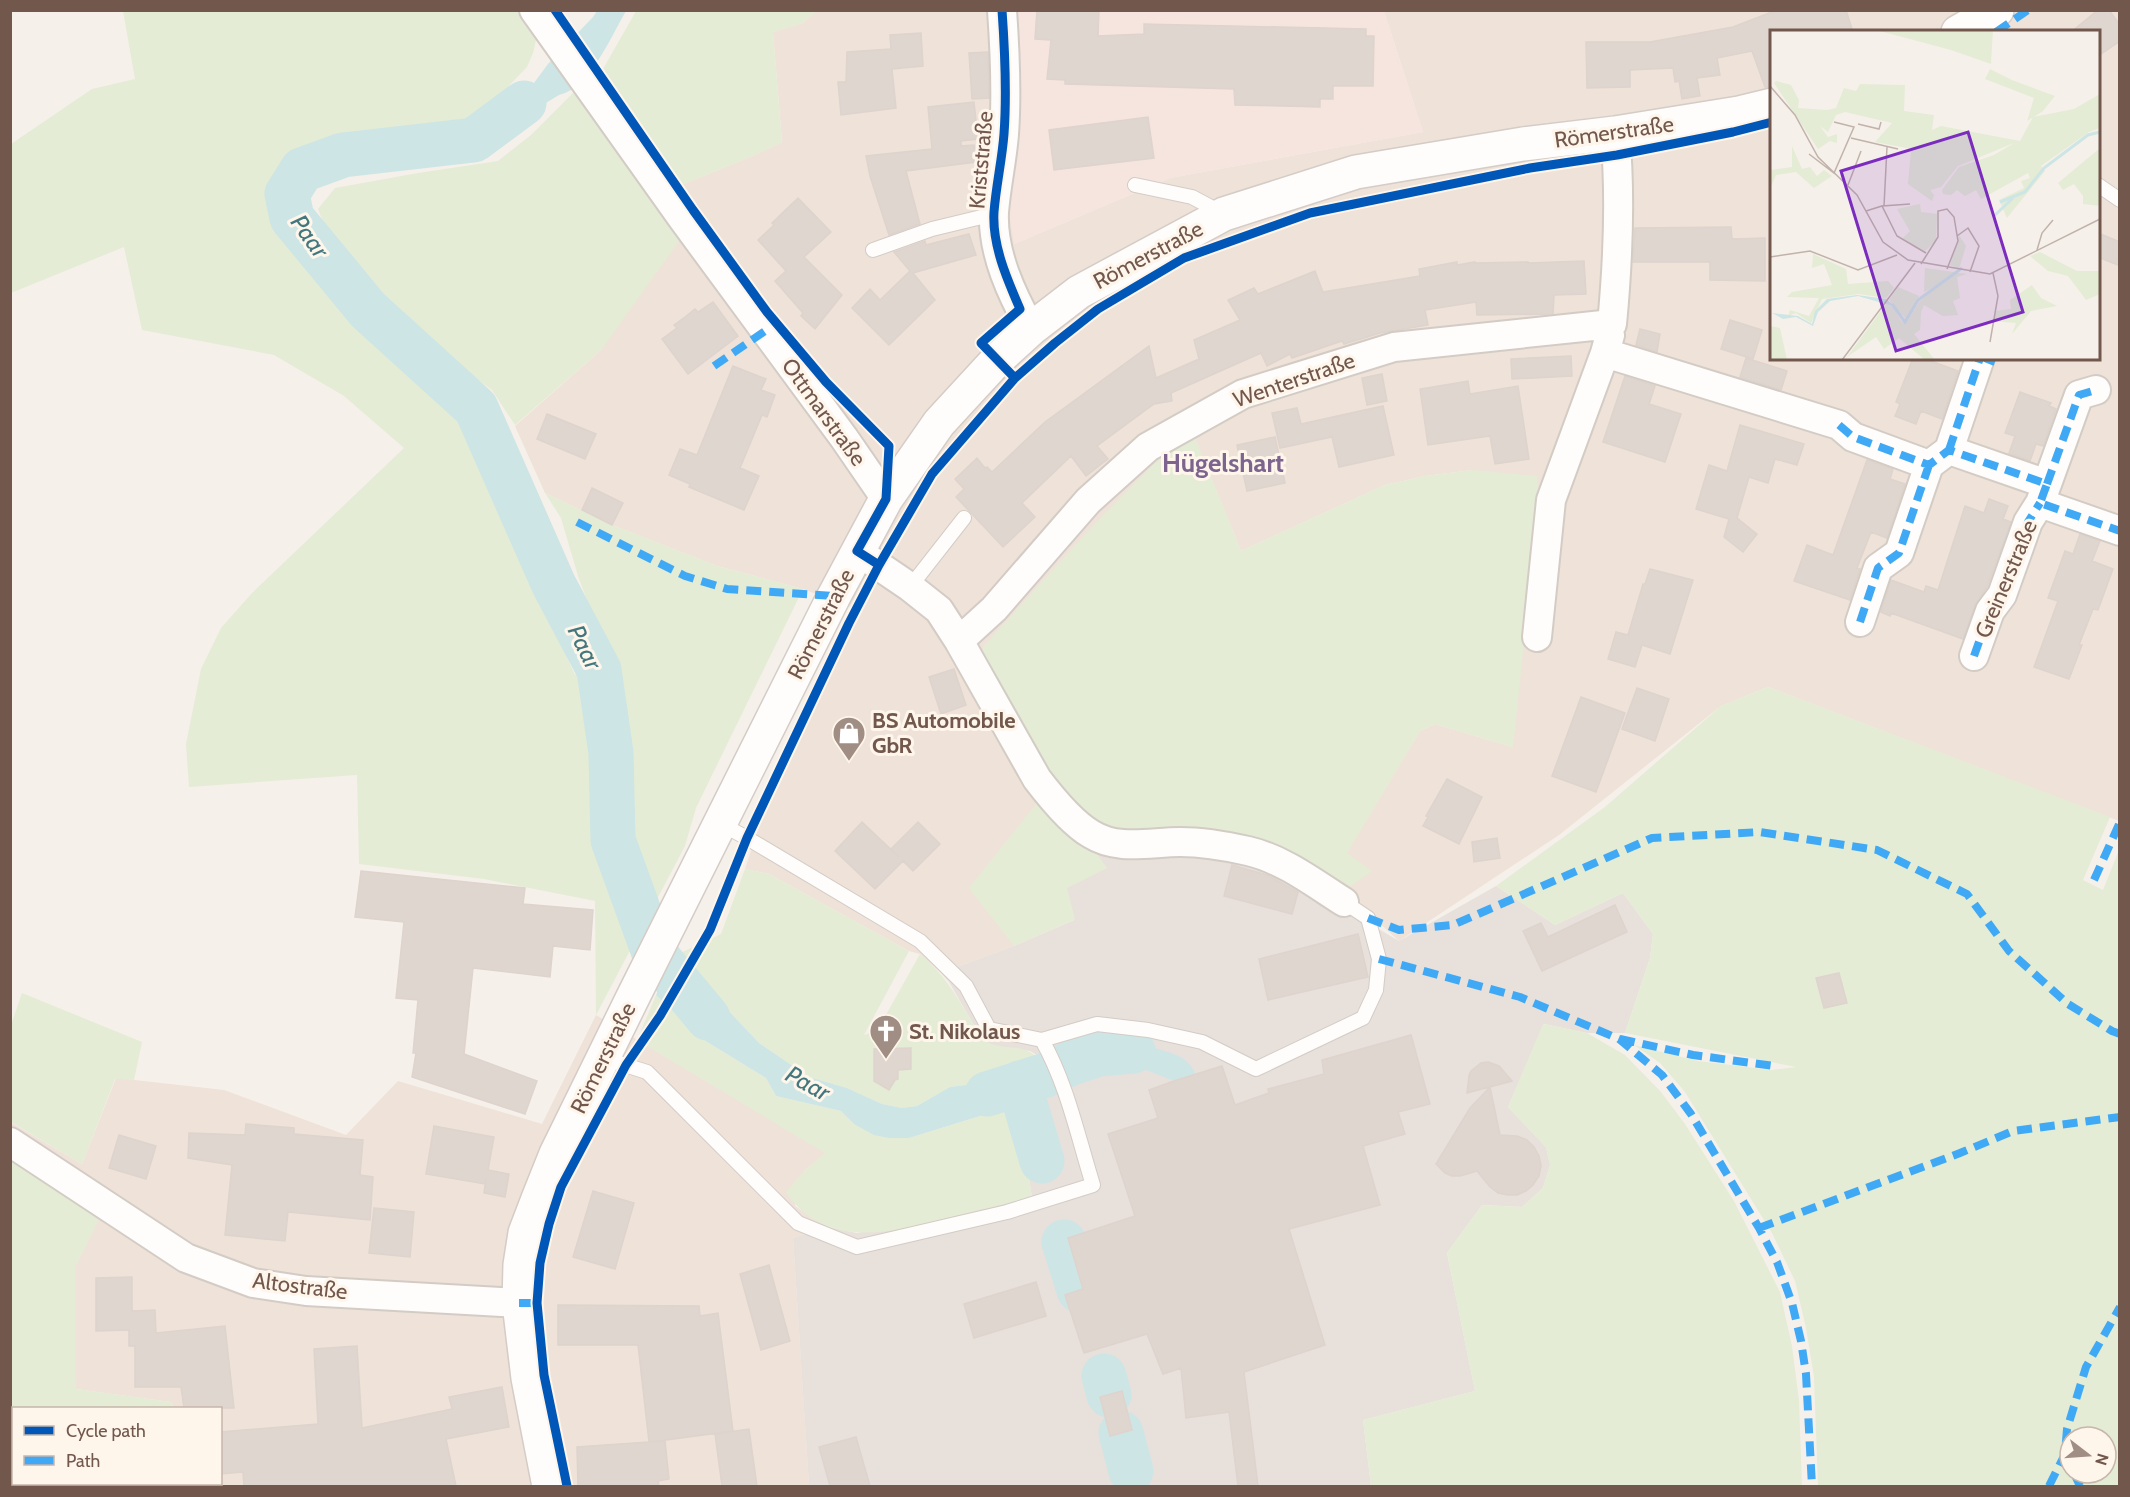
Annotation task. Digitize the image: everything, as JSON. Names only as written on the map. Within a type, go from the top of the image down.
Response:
[{"type":"main road","points":[[1962,30],[1997,10]]},
{"type":"main road","name":"Römerstraße","points":[[549,1486],[528,1378],[519,1303],[520,1265],[525,1233],[556,1154],[857,551],[886,499],[939,423],[997,360],[1031,329],[1079,292],[1224,214],[1356,172],[1523,144],[1615,133],[1770,105]]},
{"type":"street","name":"Ottmarstraße","points":[[534,10],[886,499]]},
{"type":"street","name":"Kriststraße","points":[[1002,10],[1006,76],[1004,135],[994,214],[996,237],[1006,278],[1031,329]]},
{"type":"street","points":[[1537,636],[1551,500],[1605,353],[1612,324],[1617,249],[1618,177],[1615,133]]},
{"type":"street","name":"Wenterstraße","points":[[959,641],[994,609],[1088,501],[1148,447],[1243,394],[1394,346],[1612,324]]},
{"type":"street","name":"Greinerstraße","points":[[1605,353],[1839,425],[1853,437],[1939,457],[2043,494],[2120,531]]},
{"type":"street","points":[[1860,622],[1878,568],[1899,553],[1939,457],[1987,360]]},
{"type":"street","name":"Greinerstraße","points":[[1974,656],[1990,611],[2002,595],[2028,522],[2043,494],[2079,395],[2096,390]]},
{"type":"street","points":[[857,551],[939,610],[1037,779],[1050,797],[1090,834],[1111,842],[1141,845],[1179,842],[1207,844],[1251,852],[1287,866],[1344,902]]},
{"type":"street","name":"Altostraße","points":[[10,1142],[186,1258],[253,1283],[306,1291],[519,1303]]},
{"type":"lane","points":[[1135,185],[1191,197],[1224,214]]},
{"type":"lane","points":[[2100,186],[2120,200]]},
{"type":"lane","points":[[873,250],[932,230],[994,214]]},
{"type":"lane","points":[[910,587],[964,518]]},
{"type":"lane","points":[[721,824],[920,941],[966,986],[989,1029],[1042,1040],[1097,1024],[1148,1030],[1202,1042],[1256,1069],[1363,1018],[1376,990],[1379,959],[1368,918],[1344,902]]},
{"type":"lane","points":[[603,1058],[647,1072],[798,1223],[857,1247],[1007,1212],[1093,1185],[1061,1082],[1052,1057],[1042,1040]]},
{"type":"shaded area","points":[[816,11],[1010,11],[1014,244],[1170,178],[1423,132],[1384,11],[2119,11],[2119,821],[1768,687],[1721,706],[1559,835],[1399,941],[1344,891],[1346,854],[1420,731],[1435,724],[1513,747],[1472,470],[1425,476],[1385,485],[1241,551],[1194,436],[1140,836],[1075,919],[1014,946],[941,973],[920,954],[909,951],[769,874],[745,869],[761,820],[858,610],[803,589],[717,566],[612,525],[545,493],[515,426],[602,349],[665,209],[681,185],[782,142],[773,32],[803,23]]},
{"type":"shaded area","points":[[1010,11],[1384,11],[1423,132],[1170,178],[1014,244],[1007,200]]},
{"type":"shaded area","points":[[1107,850],[1195,851],[1278,869],[1399,941],[1496,886],[1555,925],[1623,893],[1653,934],[1650,958],[1625,1033],[1587,1033],[1544,1024],[1508,1107],[1546,1147],[1550,1165],[1543,1188],[1522,1207],[1482,1205],[1447,1253],[1475,1391],[1363,1420],[1371,1486],[809,1486],[793,1238],[828,1227],[857,1233],[1032,1197],[1016,1101],[1050,1085],[1042,1065],[1037,1055],[1030,1051],[990,1046],[982,1039],[949,982],[941,973],[1014,946],[1074,920],[1067,888],[1107,868],[1097,854]]},
{"type":"shaded area","points":[[596,1015],[826,1153],[804,1171],[795,1206],[828,1227],[793,1238],[809,1486],[205,1486],[222,1485],[222,1407],[174,1407],[171,1402],[76,1389],[76,1265],[102,1212],[11,1150],[10,1122],[82,1164],[116,1078],[224,1090],[346,1135],[398,1081],[542,1124]]},
{"type":"green space","points":[[517,10],[533,30],[536,40],[533,53],[527,67],[482,114],[430,138],[388,144],[350,141],[287,158],[280,202],[291,232],[373,331],[452,406],[575,675],[602,641],[578,576],[561,518],[545,493],[612,525],[717,566],[803,589],[696,808],[685,846],[596,1015],[595,901],[484,879],[359,864],[357,775],[189,787],[186,744],[201,669],[221,628],[252,593],[404,448],[344,396],[274,355],[142,330],[124,247],[11,293],[11,144],[92,89],[135,79],[123,11]]},
{"type":"green space","points":[[636,11],[816,11],[803,23],[773,32],[782,142],[681,185],[603,69]]},
{"type":"green space","points":[[574,92],[684,234],[602,349],[515,425],[492,390],[403,325],[330,240],[318,209],[335,188],[498,161],[531,135]]},
{"type":"green space","points":[[1194,435],[1241,551],[1385,485],[1425,476],[1472,470],[1537,476],[1539,500],[1513,747],[1435,724],[1420,731],[1347,853],[1372,871],[1344,891],[1140,836],[1095,821],[1060,794],[984,664],[983,647],[1090,529],[1154,464]]},
{"type":"green space","points":[[1768,687],[2110,817],[2083,880],[2103,890],[2119,850],[2119,1486],[1818,1486],[1814,1377],[1795,1281],[1772,1233],[1685,1092],[1660,1063],[1634,1045],[1698,1061],[1771,1070],[1796,1067],[1625,1033],[1650,958],[1653,934],[1623,893],[1555,925],[1496,886],[1605,807],[1721,706]]},
{"type":"green space","points":[[1041,798],[1086,843],[1083,848],[1097,854],[1107,868],[1067,888],[1075,919],[1014,946],[969,888]]},
{"type":"green space","points":[[745,869],[769,874],[909,951],[864,1035],[877,1031],[920,954],[948,983],[982,1039],[998,1046],[1030,1052],[1042,1065],[1005,1080],[950,1087],[917,1106],[902,1108],[882,1104],[847,1088],[809,1077],[759,1043],[676,955],[721,934]]},
{"type":"green space","points":[[22,993],[142,1042],[134,1080],[115,1079],[82,1164],[11,1122],[11,1025]]},
{"type":"green space","points":[[656,995],[704,1040],[766,1078],[776,1096],[841,1111],[854,1124],[909,1138],[980,1116],[1016,1101],[1032,1197],[925,1224],[881,1232],[839,1230],[820,1223],[802,1210],[786,1192],[804,1171],[825,1153],[637,1040]]},
{"type":"green space","points":[[1543,1024],[1587,1033],[1625,1055],[1661,1092],[1685,1124],[1734,1201],[1780,1292],[1792,1346],[1799,1401],[1802,1486],[1371,1486],[1363,1420],[1475,1391],[1447,1253],[1482,1205],[1522,1207],[1543,1188],[1550,1165],[1546,1147],[1508,1107]]},
{"type":"green space","points":[[10,1150],[103,1211],[76,1265],[76,1389],[171,1402],[174,1407],[12,1407],[12,1485],[205,1486],[11,1486]]},
{"type":"water","points":[[597,11],[626,11],[590,72],[570,90],[503,129],[474,140],[478,132],[531,87],[548,64]]},
{"type":"water","points":[[676,955],[759,1043],[809,1077],[847,1088],[882,1104],[902,1108],[917,1106],[950,1087],[1005,1080],[1042,1065],[1050,1085],[980,1116],[909,1138],[874,1135],[854,1124],[841,1111],[776,1096],[766,1078],[704,1040],[656,995]]},
{"type":"water","points":[[1117,1035],[1182,1058],[1192,1067],[1196,1075],[1174,1081],[1125,1064],[1110,1063],[1075,1073],[1068,1053],[1101,1038]]},
{"type":"pier","points":[[575,32],[599,65],[575,91],[551,57]]},
{"type":"building","points":[[1037,10],[1099,10],[1098,36],[1144,34],[1144,24],[1366,29],[1366,36],[1374,36],[1373,86],[1333,86],[1333,99],[1320,99],[1320,107],[1235,105],[1234,89],[1065,84],[1065,80],[1047,79],[1051,40],[1035,39]]},
{"type":"building","points":[[1777,10],[1846,10],[1852,30],[1770,30],[1770,87],[1765,87],[1752,51],[1717,58],[1720,75],[1697,78],[1700,96],[1682,99],[1679,81],[1675,82],[1673,68],[1630,70],[1630,87],[1587,88],[1586,42],[1650,42],[1733,27]]},
{"type":"building","points":[[2098,10],[2109,10],[2120,25],[2120,41],[2100,55],[2100,30],[2073,30]]},
{"type":"building","points":[[921,33],[923,66],[892,69],[896,108],[841,115],[838,82],[846,82],[847,52],[891,49],[890,35]]},
{"type":"building","points":[[988,52],[989,98],[972,99],[969,53]]},
{"type":"building","points":[[974,102],[978,139],[961,141],[961,146],[974,145],[976,162],[906,171],[920,224],[889,235],[866,156],[932,149],[928,107]]},
{"type":"building","points":[[1148,117],[1154,158],[1054,170],[1049,130]]},
{"type":"building","points":[[798,198],[831,232],[804,257],[842,295],[815,329],[801,316],[803,313],[775,281],[786,271],[758,240]]},
{"type":"building","points":[[1731,227],[1732,239],[1765,238],[1765,281],[1710,280],[1710,262],[1633,262],[1635,228]]},
{"type":"building","points":[[969,234],[976,255],[913,273],[935,300],[889,345],[852,308],[870,289],[880,300],[910,271],[894,252],[925,241],[926,245]]},
{"type":"building","points":[[2100,234],[2120,242],[2120,266],[2100,258]]},
{"type":"building","points":[[1584,261],[1586,294],[1554,295],[1553,314],[1477,315],[1476,302],[1425,310],[1428,325],[1380,333],[1344,344],[1342,341],[1292,358],[1290,354],[1267,366],[1261,353],[1171,393],[1172,401],[1154,404],[1097,446],[1108,459],[1086,476],[1071,456],[1022,503],[1035,517],[1003,547],[956,497],[964,489],[955,479],[977,458],[985,468],[987,467],[992,472],[1045,422],[1149,346],[1156,378],[1199,359],[1194,340],[1240,320],[1228,300],[1254,288],[1258,294],[1315,271],[1323,292],[1420,276],[1419,269],[1457,262],[1457,265],[1475,262]]},
{"type":"building","points":[[713,302],[738,336],[688,374],[662,339],[677,328],[674,325],[695,309],[698,312]]},
{"type":"building","points":[[1730,320],[1762,330],[1753,359],[1721,349]]},
{"type":"building","points":[[1640,329],[1660,334],[1657,352],[1636,345]]},
{"type":"building","points":[[1571,356],[1572,376],[1512,379],[1511,359]]},
{"type":"building","points":[[1746,358],[1787,371],[1781,390],[1740,377]]},
{"type":"building","points":[[1912,360],[1928,360],[1958,371],[1942,419],[1921,411],[1916,424],[1895,416],[1900,404],[1896,402]]},
{"type":"building","points":[[733,366],[766,379],[761,390],[775,395],[767,417],[762,415],[740,468],[759,476],[744,510],[689,487],[690,484],[669,475],[680,449],[697,455]]},
{"type":"building","points":[[1382,374],[1387,401],[1367,405],[1362,378]]},
{"type":"building","points":[[1625,376],[1655,386],[1649,404],[1681,414],[1665,462],[1603,442]]},
{"type":"building","points":[[1468,381],[1470,394],[1518,386],[1529,459],[1495,464],[1490,436],[1428,445],[1420,389]]},
{"type":"building","points":[[2020,392],[2051,403],[2049,406],[2056,409],[2043,446],[2036,444],[2030,461],[2009,453],[2015,436],[2005,433]]},
{"type":"building","points":[[1383,406],[1394,455],[1339,467],[1332,437],[1280,448],[1272,413],[1297,408],[1301,424]]},
{"type":"building","points":[[547,414],[596,434],[585,459],[537,439]]},
{"type":"building","points":[[1740,425],[1804,444],[1797,465],[1775,459],[1768,483],[1749,477],[1737,518],[1757,534],[1743,552],[1724,537],[1729,519],[1696,509],[1709,465],[1727,471]]},
{"type":"building","points":[[1275,437],[1285,483],[1247,491],[1237,445]]},
{"type":"building","points":[[1867,460],[1893,469],[1890,479],[1905,484],[1887,538],[1871,532],[1857,568],[1860,569],[1850,600],[1794,581],[1807,545],[1833,555]]},
{"type":"building","points":[[592,488],[623,503],[612,525],[582,510]]},
{"type":"building","points":[[1989,499],[2008,506],[2003,519],[2011,522],[1987,587],[1975,605],[1963,639],[1891,613],[1890,616],[1881,612],[1891,580],[1924,592],[1926,586],[1938,590],[1965,506],[1984,513]]},
{"type":"building","points":[[2080,534],[2100,541],[2092,561],[2113,569],[2098,610],[2093,609],[2069,679],[2034,667],[2058,601],[2048,598],[2065,551],[2073,554]]},
{"type":"building","points":[[1650,569],[1693,580],[1670,654],[1642,645],[1635,667],[1608,659],[1616,632],[1628,635],[1643,584],[1645,584]]},
{"type":"building","points":[[954,669],[966,705],[941,714],[929,677]]},
{"type":"building","points":[[1637,688],[1669,699],[1655,741],[1622,729]]},
{"type":"building","points":[[1581,697],[1625,713],[1596,792],[1552,776]]},
{"type":"building","points":[[1447,779],[1482,797],[1459,844],[1423,826],[1428,817],[1426,816]]},
{"type":"building","points":[[862,822],[899,857],[891,849],[918,822],[940,844],[913,871],[903,861],[875,889],[835,851]]},
{"type":"building","points":[[1497,838],[1500,858],[1474,862],[1472,842]]},
{"type":"building","points":[[1232,865],[1267,875],[1298,892],[1292,914],[1224,896]]},
{"type":"building","points":[[361,871],[525,888],[523,904],[593,910],[590,950],[553,946],[550,977],[473,968],[464,1054],[537,1081],[525,1114],[412,1077],[416,1053],[413,1053],[418,1000],[396,998],[404,922],[355,917]]},
{"type":"building","points":[[1615,905],[1627,932],[1542,971],[1523,931],[1541,923],[1548,937]]},
{"type":"building","points":[[1358,934],[1368,977],[1268,1000],[1259,959]]},
{"type":"building","points":[[1839,973],[1847,1003],[1824,1008],[1816,978]]},
{"type":"building","points":[[1411,1035],[1430,1104],[1398,1112],[1405,1134],[1363,1146],[1380,1205],[1289,1229],[1325,1345],[1244,1372],[1258,1486],[1238,1486],[1229,1412],[1186,1418],[1181,1368],[1163,1374],[1147,1334],[1084,1353],[1065,1295],[1083,1289],[1068,1238],[1135,1216],[1108,1134],[1158,1118],[1149,1090],[1222,1066],[1235,1105],[1269,1093],[1268,1089],[1324,1074],[1322,1060]]},
{"type":"building","name":"St. Nikolaus","points":[[911,1048],[911,1069],[898,1070],[898,1079],[889,1090],[874,1081],[874,1049]]},
{"type":"building","points":[[1488,1062],[1499,1066],[1512,1081],[1467,1093],[1471,1071],[1481,1063]]},
{"type":"building","points":[[1490,1087],[1500,1135],[1517,1136],[1527,1140],[1539,1156],[1541,1166],[1539,1176],[1533,1185],[1517,1195],[1498,1193],[1477,1171],[1452,1176],[1436,1164],[1470,1108]]},
{"type":"building","points":[[246,1124],[294,1128],[294,1134],[363,1140],[360,1175],[373,1177],[370,1220],[288,1212],[285,1241],[225,1235],[232,1165],[188,1158],[189,1133],[245,1135]]},
{"type":"building","points":[[434,1126],[494,1137],[488,1170],[509,1174],[505,1197],[484,1193],[486,1178],[485,1184],[426,1174]]},
{"type":"building","points":[[119,1135],[156,1146],[146,1179],[109,1168]]},
{"type":"building","points":[[593,1191],[634,1203],[615,1269],[573,1257]]},
{"type":"building","points":[[374,1208],[414,1212],[410,1257],[369,1253]]},
{"type":"building","points":[[769,1265],[790,1341],[761,1350],[740,1274]]},
{"type":"building","points":[[132,1277],[132,1311],[155,1310],[156,1333],[225,1326],[234,1408],[184,1407],[181,1387],[135,1387],[135,1346],[129,1346],[129,1330],[96,1331],[96,1278]]},
{"type":"building","points":[[1036,1282],[1046,1316],[974,1338],[964,1304]]},
{"type":"building","points":[[558,1305],[699,1306],[700,1316],[718,1313],[733,1431],[651,1442],[665,1441],[669,1479],[658,1481],[659,1486],[578,1486],[577,1447],[649,1442],[638,1345],[558,1345]]},
{"type":"building","points":[[357,1346],[362,1428],[452,1409],[449,1397],[502,1387],[509,1427],[446,1439],[456,1486],[244,1486],[243,1472],[222,1474],[222,1432],[318,1424],[314,1349]]},
{"type":"building","points":[[1122,1391],[1132,1430],[1110,1436],[1100,1397]]},
{"type":"building","points":[[749,1429],[757,1486],[722,1486],[715,1434]]},
{"type":"building","points":[[856,1437],[870,1486],[830,1486],[819,1447]]},
{"type":"waterway","name":"Paar","points":[[524,103],[474,140],[343,155],[302,170],[287,194],[292,218],[368,310],[476,408],[554,585],[599,670],[611,753],[613,840],[654,953],[708,1018]]},
{"type":"waterway","name":"Paar","points":[[987,1094],[1046,1075],[1071,1063],[1099,1054],[1133,1051]]},
{"type":"waterway","points":[[1019,1083],[1042,1161]]},
{"type":"waterway","points":[[1064,1242],[1079,1290]]},
{"type":"waterway","points":[[1104,1376],[1109,1395]]},
{"type":"waterway","points":[[1121,1433],[1131,1471]]},
{"type":"marked path","points":[[1999,30],[2028,10]]},
{"type":"marked path","points":[[714,366],[765,331]]},
{"type":"marked path","points":[[1949,450],[1979,360]]},
{"type":"marked path","points":[[1990,360],[1995,362]]},
{"type":"marked path","points":[[2047,484],[2079,395],[2096,390]]},
{"type":"marked path","points":[[1839,425],[1853,437],[1929,465],[1949,450],[2047,484],[2040,503],[2120,531]]},
{"type":"marked path","points":[[1860,622],[1878,568],[1899,553],[1929,465]]},
{"type":"marked path","points":[[1974,656],[1990,611],[2002,595],[2028,522],[2040,503]]},
{"type":"marked path","points":[[577,522],[685,576],[727,589],[834,596]]},
{"type":"marked path","points":[[2094,880],[2120,822]]},
{"type":"marked path","points":[[1368,918],[1399,930],[1453,925],[1652,838],[1760,832],[1877,850],[1967,894],[2009,951],[2068,1004],[2120,1034]]},
{"type":"marked path","points":[[1379,959],[1520,997],[1619,1039],[1662,1075],[1691,1114],[1759,1228],[1777,1262],[1792,1303],[1806,1374],[1812,1486]]},
{"type":"marked path","points":[[1620,1039],[1693,1055],[1774,1066]]},
{"type":"marked path","points":[[1759,1228],[2013,1131],[2120,1117]]},
{"type":"marked path","points":[[519,1303],[537,1303]]},
{"type":"marked path","points":[[2068,1425],[2086,1367],[2120,1307]]},
{"type":"marked path","points":[[2049,1486],[2058,1468]]},
{"type":"cycle path","points":[[555,10],[693,210],[767,312],[826,382],[889,446],[886,499],[857,551],[879,565]]},
{"type":"cycle path","points":[[1002,10],[1005,119],[994,224],[1001,262],[1020,309],[981,343],[1015,378]]},
{"type":"cycle path","points":[[567,1486],[544,1375],[537,1303],[540,1263],[561,1187],[626,1065],[660,1016],[710,930],[747,838],[879,565],[932,474],[1015,378],[1098,309],[1184,258],[1310,213],[1530,168],[1617,155],[1770,123]]},
{"type":"place","name":"BS Automobile GbR","points":[[849,762]]},
{"type":"place","name":"St. Nikolaus","points":[[886,1060]]},
{"type":"district","name":"Hügelshart","points":[[1223,463]]}]
